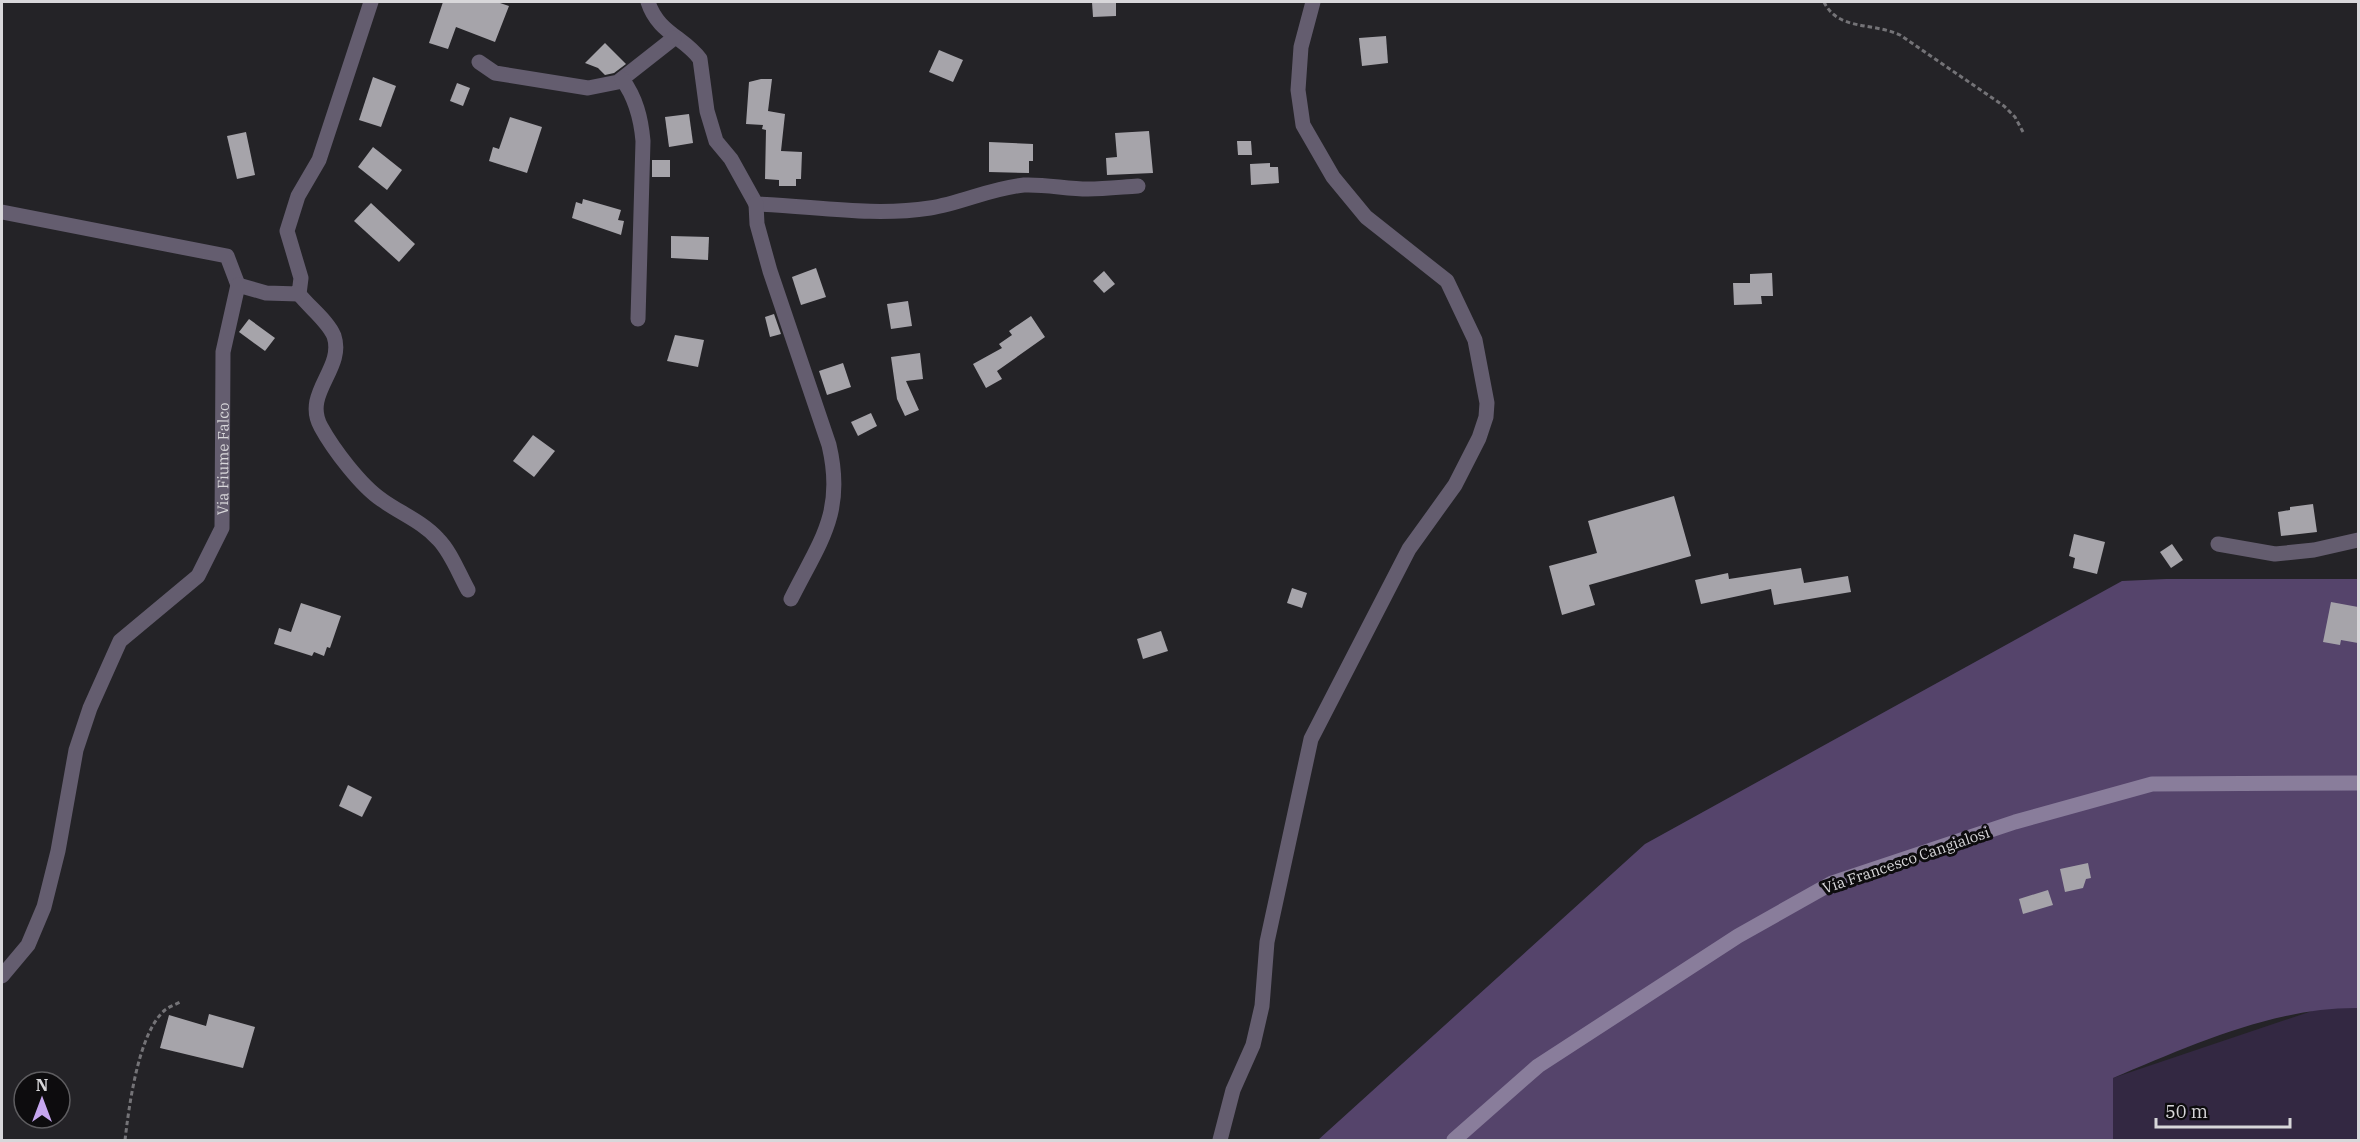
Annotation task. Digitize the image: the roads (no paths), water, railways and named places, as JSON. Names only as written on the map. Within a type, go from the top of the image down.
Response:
[{"type":"street","points":[[299,294],[302,278],[287,231],[298,196],[319,160],[371,2]]},
{"type":"street","points":[[648,2],[652,12],[674,38],[700,59],[707,111],[716,141],[731,159],[756,204],[757,224],[770,271],[834,469],[833,510],[791,599]]},
{"type":"street","points":[[1220,1140],[1233,1090],[1253,1046],[1262,1006],[1267,942],[1311,739],[1409,549],[1455,485],[1486,417],[1487,403],[1475,340],[1447,281],[1366,217],[1333,177],[1303,125],[1298,90],[1301,47],[1314,2]]},
{"type":"street","points":[[479,62],[495,73],[588,88],[610,85],[622,79],[674,38]]},
{"type":"street","points":[[622,79],[635,100],[641,118],[643,141],[638,319]]},
{"type":"street","points":[[756,204],[822,210],[897,211],[930,208],[959,202],[994,189],[1026,185],[1087,189],[1138,186]]},
{"type":"street","points":[[2,212],[227,256],[238,285],[266,293],[299,294],[333,334],[335,346],[330,368],[316,401],[315,413],[321,427],[363,482],[380,499],[439,539],[468,590]]},
{"type":"street","name":"Via Fiume Falco","points":[[2,976],[28,945],[44,907],[58,851],[76,750],[90,708],[120,641],[198,576],[222,528],[223,352],[238,285]]},
{"type":"street","points":[[2218,544],[2275,554],[2314,550],[2358,540]]},
{"type":"street","name":"Via Francesco Cangialosi","points":[[1454,1140],[1538,1066],[1738,936],[1832,883],[2015,822],[2152,784],[2358,783]]}]
